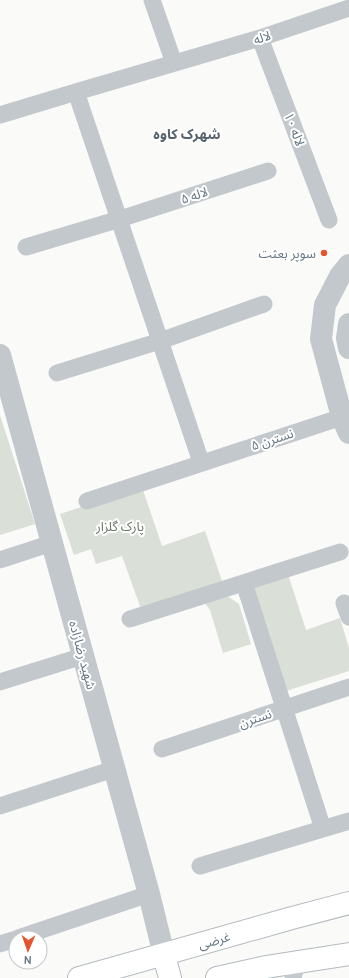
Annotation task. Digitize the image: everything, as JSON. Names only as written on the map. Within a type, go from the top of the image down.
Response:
[{"type":"main road","name":"غرضی","points":[[79,978],[292,918],[349,904]]},
{"type":"main road","points":[[217,978],[295,970],[349,954]]},
{"type":"main road","points":[[164,955],[170,978]]},
{"type":"street","points":[[152,0],[174,63]]},
{"type":"street","name":"لاله","points":[[0,115],[260,38],[349,8]]},
{"type":"street","name":"لاله ۱۰","points":[[260,38],[329,220]]},
{"type":"street","points":[[76,92],[201,462]]},
{"type":"street","name":"لاله ۵","points":[[26,247],[120,220],[268,170]]},
{"type":"street","points":[[346,425],[321,339],[325,305],[340,276],[349,265]]},
{"type":"street","points":[[57,373],[160,341],[264,304]]},
{"type":"street","points":[[349,324],[347,338],[349,348]]},
{"type":"street","name":"شهید رضازاده","points":[[0,355],[6,400],[52,543],[149,894],[164,955]]},
{"type":"street","name":"نسترن ۵","points":[[87,501],[201,462],[346,425]]},
{"type":"street","points":[[0,560],[52,543]]},
{"type":"street","points":[[130,619],[340,552]]},
{"type":"street","points":[[244,583],[323,829]]},
{"type":"street","points":[[0,682],[83,656]]},
{"type":"street","name":"نسترن","points":[[162,749],[349,687]]},
{"type":"street","points":[[0,806],[114,769]]},
{"type":"street","points":[[200,866],[349,821]]},
{"type":"street","points":[[41,930],[149,894]]},
{"type":"green space","points":[[0,415],[35,524],[0,535]]},
{"type":"green space","name":"پارک گلزار","points":[[142,487],[162,546],[205,531],[222,581],[141,609],[122,556],[96,564],[91,549],[74,555],[60,514]]},
{"type":"green space","points":[[288,574],[306,630],[340,618],[349,648],[349,671],[283,692],[249,587]]},
{"type":"green space","points":[[226,595],[239,604],[251,644],[223,653],[210,610],[204,602]]},
{"type":"place","name":"سوپر بعثت","points":[[324,253]]},
{"type":"district","name":"شهرک کاوه","points":[[187,134]]}]
